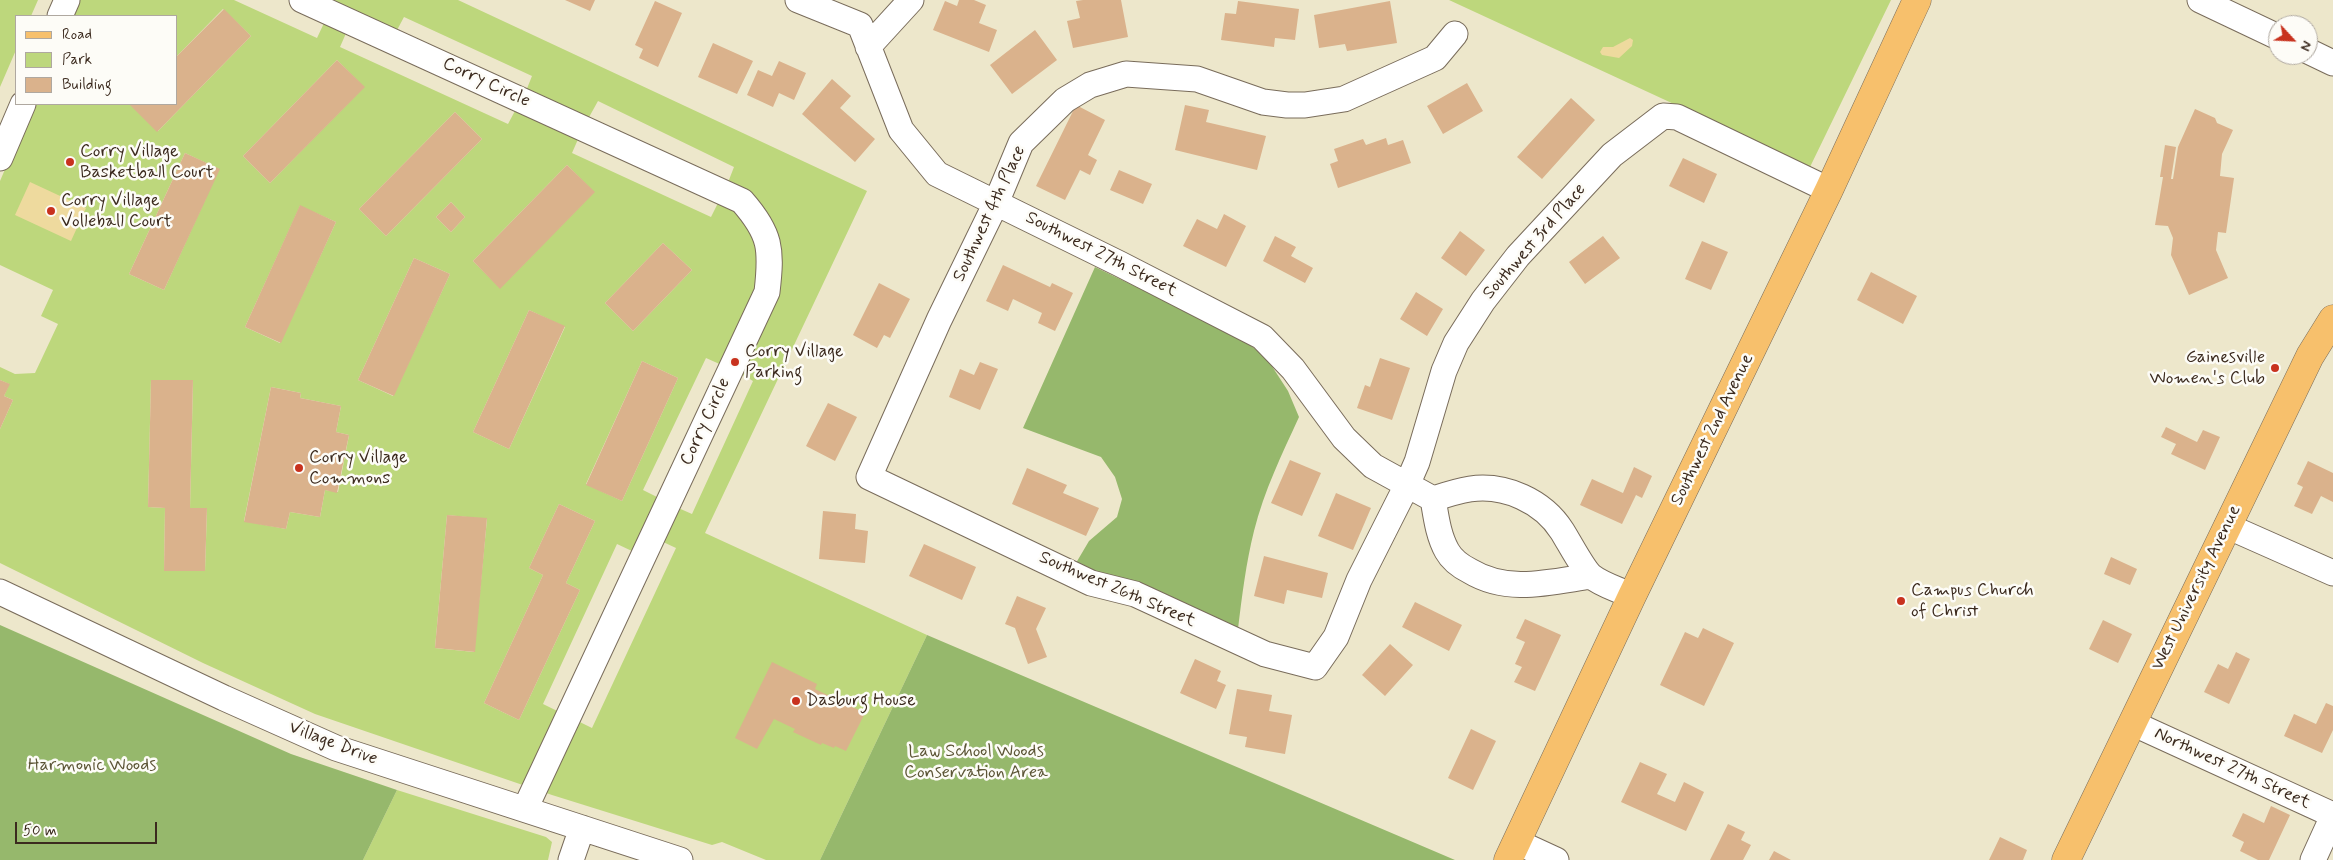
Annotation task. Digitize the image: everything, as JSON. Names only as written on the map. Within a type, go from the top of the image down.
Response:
[{"type":"main road","name":"Southwest 2nd Avenue","points":[[1512,851],[1918,0]]},
{"type":"main road","name":"West University Avenue","points":[[2066,860],[2310,356],[2333,319]]},
{"type":"street","points":[[60,15],[67,0]]},
{"type":"street","name":"Corry Circle","points":[[302,0],[742,201],[761,224],[766,236],[769,272],[767,292],[525,808]]},
{"type":"street","points":[[798,0],[864,36],[911,0]]},
{"type":"street","name":"Southwest 27th Street","points":[[850,0],[901,130],[937,174],[1120,264],[1262,337],[1293,369],[1344,438],[1373,466],[1433,498]]},
{"type":"street","points":[[2200,0],[2234,7],[2268,30]]},
{"type":"street","name":"Southwest 4th Place","points":[[869,477],[940,320],[996,203],[1021,143],[1065,100],[1090,85],[1126,74],[1196,79],[1263,102],[1305,105],[1344,99],[1436,58],[1455,34]]},
{"type":"street","points":[[2318,56],[2333,63]]},
{"type":"street","points":[[0,158],[24,105]]},
{"type":"street","name":"Southwest 3rd Place","points":[[1315,667],[1336,637],[1359,580],[1407,485],[1417,462],[1444,371],[1456,343],[1483,301],[1518,256],[1612,155],[1662,117],[1677,116],[1829,190]]},
{"type":"street","name":"Southwest 26th Street","points":[[869,477],[1091,583],[1136,594],[1265,654],[1315,667]]},
{"type":"street","points":[[1590,576],[1521,586],[1498,583],[1478,576],[1454,560],[1447,551],[1439,530],[1433,498],[1470,489],[1499,489],[1526,499],[1546,513],[1561,529],[1590,576],[1632,596]]},
{"type":"street","points":[[2227,526],[2333,573]]},
{"type":"street","name":"Village Drive","points":[[0,592],[224,698],[336,748],[680,860]]},
{"type":"street","name":"Northwest 27th Street","points":[[2132,723],[2333,815]]},
{"type":"street","points":[[2313,860],[2333,815]]},
{"type":"street","points":[[571,860],[582,828]]},
{"type":"street","points":[[1512,851],[1556,860]]},
{"type":"green space","points":[[0,0],[38,0],[31,15],[15,15],[15,52],[0,87]]},
{"type":"green space","points":[[77,0],[234,0],[317,38],[325,21],[347,31],[340,47],[508,124],[516,109],[579,137],[572,153],[711,217],[720,199],[743,217],[756,236],[761,256],[760,277],[745,321],[724,366],[706,358],[643,490],[659,498],[634,552],[617,544],[543,704],[592,728],[676,548],[661,541],[676,507],[692,514],[753,381],[739,373],[774,294],[775,234],[761,208],[747,195],[727,185],[734,167],[598,101],[588,119],[526,91],[532,76],[404,17],[396,32],[333,4],[335,0],[458,0],[867,191],[705,533],[927,635],[820,860],[766,860],[722,842],[712,845],[552,795],[315,714],[203,663],[0,563],[0,429],[13,400],[4,396],[9,384],[0,380],[0,367],[15,374],[35,373],[58,324],[41,316],[53,290],[0,265],[0,181],[33,105],[132,105],[158,131],[251,36],[223,9],[178,55],[178,15],[70,15]],"holes":[[[337,60],[364,87],[270,183],[243,156]],[[455,112],[482,139],[386,236],[359,209]],[[185,153],[219,169],[164,290],[129,274]],[[567,165],[594,192],[500,288],[473,261]],[[451,202],[465,217],[451,232],[436,217]],[[300,206],[336,222],[280,343],[245,327]],[[663,243],[692,270],[633,331],[605,303]],[[414,258],[450,274],[393,396],[358,380]],[[529,310],[565,327],[509,449],[473,432]],[[642,361],[678,378],[622,501],[586,484]],[[151,380],[193,381],[190,508],[207,509],[205,571],[164,571],[165,508],[148,507]],[[271,387],[301,393],[300,398],[341,406],[336,432],[349,435],[338,492],[325,490],[320,517],[290,512],[286,529],[244,521]],[[559,504],[595,521],[566,583],[580,590],[519,720],[484,703],[543,575],[529,568]],[[447,515],[487,519],[474,652],[435,648]]]},
{"type":"green space","points":[[1449,0],[1891,0],[1810,167]]},
{"type":"green space","points":[[1095,267],[1236,335],[1266,357],[1288,391],[1299,417],[1274,473],[1258,516],[1246,567],[1238,629],[1098,574],[1076,563],[1089,541],[1117,517],[1122,499],[1115,477],[1101,457],[1023,428]]},
{"type":"green space","name":"Harmonic Woods","points":[[0,625],[291,754],[397,790],[363,860],[0,860]]},
{"type":"green space","name":"Law School Woods Conservation Area","points":[[927,635],[1455,860],[820,860]]},
{"type":"green space","points":[[397,790],[546,837],[552,842],[548,860],[363,860]]},
{"type":"sand","points":[[1630,38],[1633,40],[1632,46],[1619,58],[1602,55],[1600,52],[1603,47],[1613,47]]},
{"type":"sand","name":"Corry Village Volleball Court","points":[[30,182],[86,208],[71,241],[15,215]]},
{"type":"building","points":[[565,0],[595,0],[590,11]]},
{"type":"building","points":[[959,0],[974,0],[986,5],[979,23],[997,30],[989,52],[933,30],[945,1],[957,6]]},
{"type":"building","points":[[1121,0],[1128,37],[1073,48],[1067,21],[1080,18],[1076,1]]},
{"type":"building","points":[[655,1],[682,13],[658,67],[639,58],[643,49],[635,45]]},
{"type":"building","points":[[1238,1],[1299,9],[1295,40],[1275,38],[1274,47],[1221,40],[1225,13],[1236,14]]},
{"type":"building","points":[[1390,1],[1397,43],[1347,51],[1345,44],[1319,48],[1314,15]]},
{"type":"building","points":[[224,9],[251,36],[157,132],[130,105],[178,105],[178,55]]},
{"type":"building","points":[[1035,30],[1057,60],[1012,94],[990,65]]},
{"type":"building","points":[[713,43],[753,61],[737,94],[698,77]]},
{"type":"building","points":[[337,60],[365,87],[270,183],[243,156]]},
{"type":"building","points":[[779,61],[806,73],[794,100],[779,93],[773,107],[747,95],[758,70],[772,76]]},
{"type":"building","points":[[832,79],[851,96],[840,108],[875,139],[855,162],[802,114]]},
{"type":"building","points":[[1467,83],[1483,111],[1443,134],[1427,106]]},
{"type":"building","points":[[1571,98],[1595,120],[1542,179],[1517,157]]},
{"type":"building","points":[[1076,105],[1105,120],[1088,155],[1097,160],[1090,175],[1080,170],[1065,200],[1036,186]]},
{"type":"building","points":[[1185,105],[1209,110],[1206,122],[1266,136],[1257,170],[1175,150]]},
{"type":"building","points":[[2195,109],[2215,118],[2217,123],[2233,130],[2222,154],[2220,176],[2234,178],[2226,233],[2218,232],[2216,250],[2228,278],[2189,295],[2171,255],[2173,238],[2168,226],[2155,225],[2163,177],[2160,177],[2165,145],[2176,147],[2171,179],[2173,179],[2178,147]]},
{"type":"building","points":[[455,112],[482,139],[386,236],[359,209]]},
{"type":"building","points":[[1386,138],[1388,145],[1403,140],[1411,163],[1338,188],[1330,164],[1338,161],[1334,149],[1363,139],[1366,145]]},
{"type":"building","points":[[185,153],[220,169],[164,290],[129,274]]},
{"type":"building","points":[[1683,158],[1717,174],[1704,203],[1669,186]]},
{"type":"building","points":[[567,165],[595,192],[500,289],[473,261]]},
{"type":"building","points":[[1119,170],[1152,184],[1143,204],[1110,190]]},
{"type":"building","points":[[451,202],[465,217],[451,232],[436,217]]},
{"type":"building","points":[[300,205],[336,222],[281,343],[245,327]]},
{"type":"building","points":[[1224,214],[1246,226],[1226,267],[1183,246],[1197,219],[1217,229]]},
{"type":"building","points":[[1460,231],[1485,250],[1466,276],[1441,258]]},
{"type":"building","points":[[1275,236],[1296,247],[1291,256],[1313,268],[1305,283],[1263,261]]},
{"type":"building","points":[[1603,236],[1620,258],[1585,284],[1569,262]]},
{"type":"building","points":[[1702,241],[1728,252],[1711,290],[1685,279]]},
{"type":"building","points":[[663,243],[692,270],[633,331],[605,303]]},
{"type":"building","points":[[414,258],[450,274],[394,396],[358,380]]},
{"type":"building","points":[[1003,265],[1050,287],[1052,283],[1073,293],[1055,331],[1038,323],[1042,313],[1013,299],[1008,311],[986,301]]},
{"type":"building","points":[[1871,272],[1917,296],[1903,324],[1857,300]]},
{"type":"building","points":[[879,283],[910,299],[890,338],[884,335],[877,348],[853,335]]},
{"type":"building","points":[[1416,292],[1443,309],[1427,336],[1400,319]]},
{"type":"building","points":[[529,310],[565,326],[509,449],[473,432]]},
{"type":"building","points":[[1380,358],[1410,368],[1392,420],[1357,408],[1365,385],[1370,387]]},
{"type":"building","points":[[642,361],[678,378],[622,501],[586,485]]},
{"type":"building","points":[[980,362],[998,369],[980,410],[949,397],[960,369],[974,375]]},
{"type":"building","points":[[0,380],[10,384],[4,396],[13,400],[0,429]]},
{"type":"building","points":[[151,380],[193,380],[190,508],[207,508],[205,571],[164,571],[165,508],[148,507]]},
{"type":"building","name":"Corry Village Commons","points":[[271,387],[301,393],[300,398],[341,406],[336,432],[349,435],[337,493],[325,490],[320,517],[290,512],[286,529],[244,522]]},
{"type":"building","points":[[828,403],[857,417],[835,461],[806,446]]},
{"type":"building","points":[[2166,427],[2197,442],[2203,430],[2220,437],[2205,470],[2171,454],[2176,444],[2161,437]]},
{"type":"building","points":[[1290,460],[1321,473],[1302,516],[1271,503]]},
{"type":"building","points":[[2308,461],[2333,473],[2333,502],[2321,496],[2312,514],[2294,506],[2303,487],[2297,484]]},
{"type":"building","points":[[1634,467],[1652,476],[1642,498],[1636,495],[1622,524],[1580,505],[1592,479],[1623,493]]},
{"type":"building","points":[[1027,468],[1067,485],[1063,493],[1099,508],[1086,536],[1012,504]]},
{"type":"building","points":[[1336,493],[1371,508],[1353,550],[1318,536]]},
{"type":"building","points":[[559,504],[595,521],[566,583],[580,590],[519,720],[484,703],[543,575],[529,568]]},
{"type":"building","points":[[823,511],[856,514],[855,529],[868,531],[865,563],[819,559]]},
{"type":"building","points":[[447,515],[487,518],[475,652],[435,648]]},
{"type":"building","points":[[924,544],[976,567],[962,600],[909,576]]},
{"type":"building","points":[[1264,556],[1328,573],[1322,598],[1287,590],[1284,604],[1254,596]]},
{"type":"building","points":[[2111,557],[2137,569],[2130,585],[2104,574]]},
{"type":"building","points":[[1017,596],[1046,608],[1036,629],[1047,657],[1028,664],[1015,628],[1005,624]]},
{"type":"building","points":[[1415,602],[1462,625],[1449,651],[1402,627]]},
{"type":"building","points":[[1525,619],[1561,635],[1535,691],[1514,682],[1522,667],[1515,664],[1525,642],[1516,638]]},
{"type":"building","points":[[2103,620],[2132,634],[2118,663],[2089,649]]},
{"type":"building","points":[[1703,628],[1734,643],[1704,706],[1660,685],[1685,632],[1698,638]]},
{"type":"building","points":[[1390,644],[1413,665],[1385,696],[1362,675]]},
{"type":"building","points":[[2236,652],[2250,659],[2229,704],[2204,692],[2218,664],[2228,669]]},
{"type":"building","points":[[1195,659],[1221,671],[1217,681],[1226,685],[1216,709],[1180,693]]},
{"type":"building","name":"Dasburg House","points":[[772,662],[817,684],[815,689],[865,713],[846,751],[835,746],[834,748],[822,743],[821,745],[793,732],[795,729],[774,719],[757,749],[735,738]]},
{"type":"building","points":[[1237,689],[1272,695],[1269,711],[1292,715],[1285,754],[1245,747],[1247,737],[1229,734]]},
{"type":"building","points":[[2326,703],[2333,706],[2333,730],[2322,753],[2284,736],[2294,714],[2316,724]]},
{"type":"building","points":[[1471,729],[1496,741],[1473,790],[1448,778]]},
{"type":"building","points":[[1640,762],[1667,774],[1657,794],[1675,802],[1684,782],[1704,792],[1686,831],[1621,802]]},
{"type":"building","points":[[2271,806],[2290,815],[2269,860],[2258,860],[2240,851],[2244,842],[2232,836],[2243,813],[2264,823]]},
{"type":"building","points":[[1728,824],[1745,832],[1741,840],[1751,845],[1743,860],[1710,860]]},
{"type":"building","points":[[2000,837],[2027,850],[2023,860],[1989,860]]},
{"type":"building","points":[[1774,851],[1791,860],[1769,860]]},
{"type":"place","name":"Corry Village Basketball Court","points":[[70,162]]},
{"type":"place","name":"Corry Village Volleball Court","points":[[51,211]]},
{"type":"place","name":"Corry Village Parking","points":[[735,362]]},
{"type":"place","name":"Gainesville Women's Club","points":[[2275,368]]},
{"type":"place","name":"Corry Village Commons","points":[[299,468]]},
{"type":"place","name":"Campus Church of Christ","points":[[1901,601]]},
{"type":"place","name":"Dasburg House","points":[[796,701]]}]
